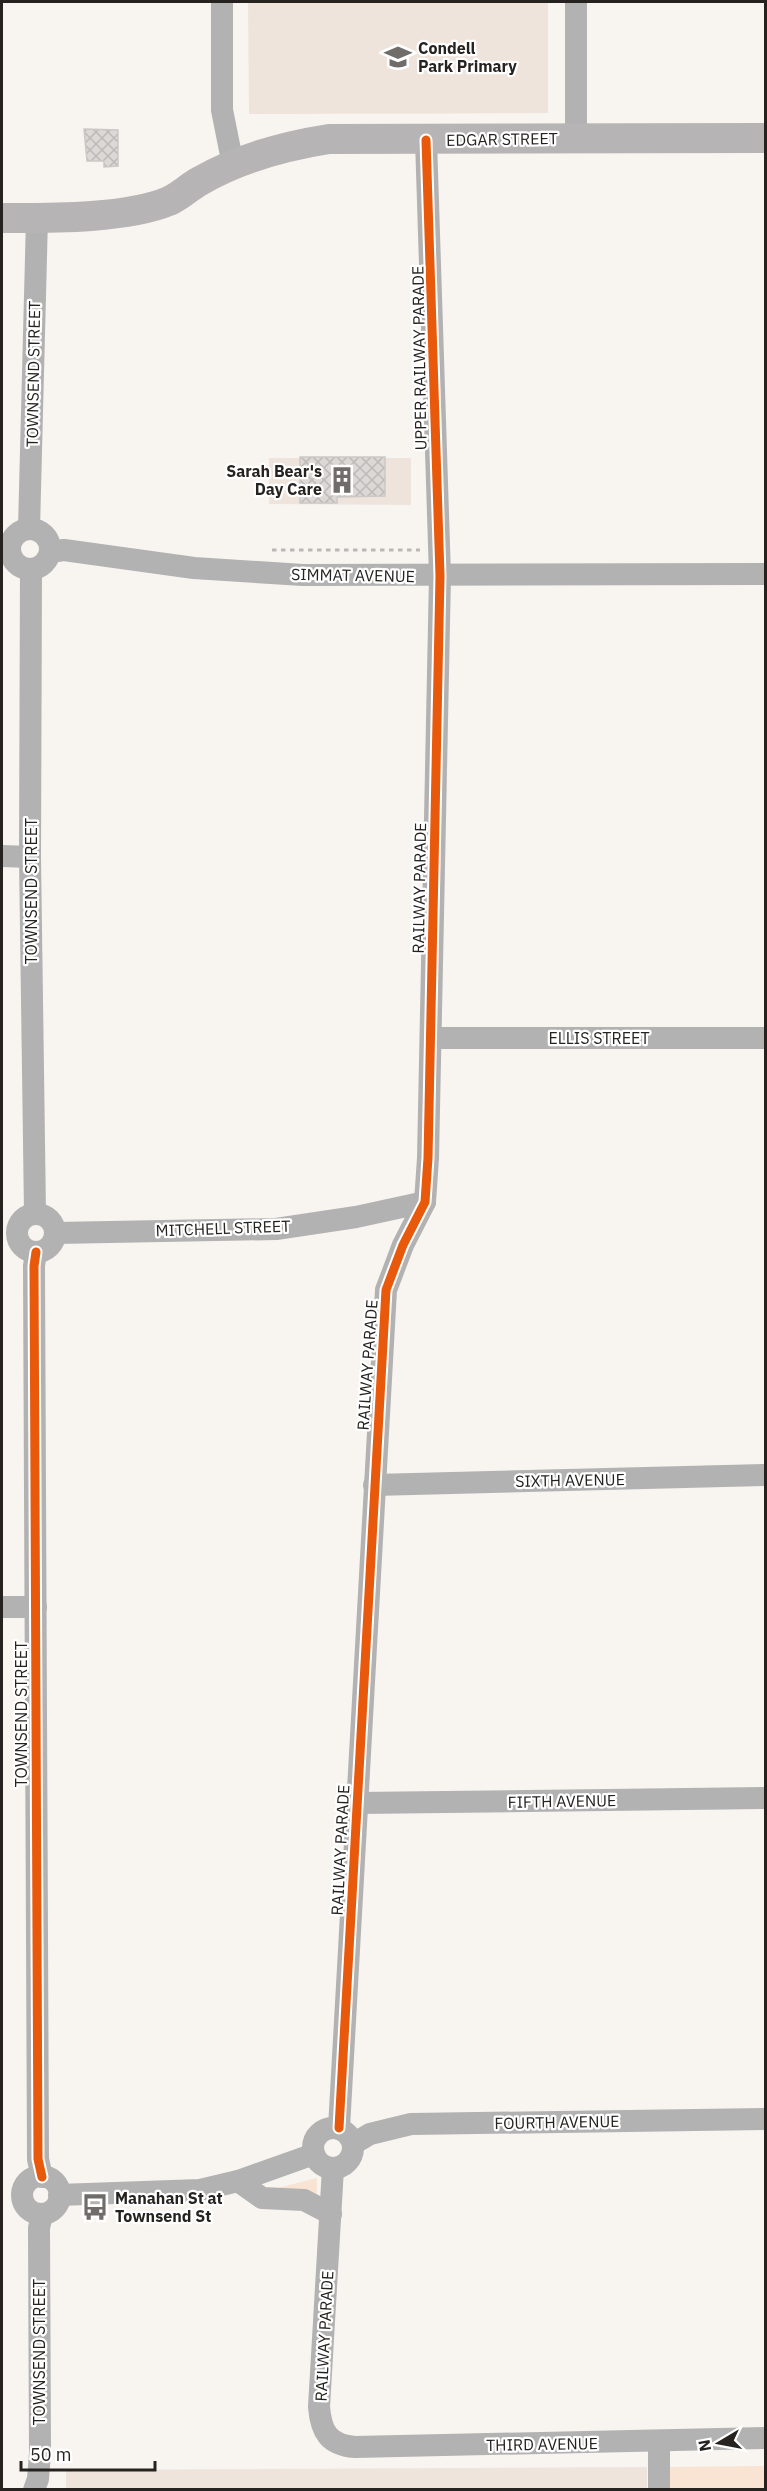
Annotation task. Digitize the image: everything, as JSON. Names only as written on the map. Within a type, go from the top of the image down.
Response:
[{"type":"main road","name":"EDGAR STREET","points":[[2,218],[37,218],[140,210],[170,201],[200,181],[233,165],[268,152],[329,139],[765,138]]},
{"type":"street","points":[[222,2],[222,110],[233,165]]},
{"type":"street","points":[[576,2],[576,138]]},
{"type":"street","name":"UPPER RAILWAY PARADE","points":[[426,140],[440,576]]},
{"type":"street","name":"TOWNSEND STREET","points":[[29,529],[37,218]]},
{"type":"street","points":[[29,529],[45,536],[50,552],[43,565],[31,569],[20,566],[6,546],[15,536],[29,529]]},
{"type":"street","name":"SIMMAT AVENUE","points":[[50,552],[64,550],[194,568],[303,575],[765,574]]},
{"type":"street","name":"TOWNSEND STREET","points":[[31,569],[30,856],[35,1213]]},
{"type":"street","name":"RAILWAY PARADE","points":[[346,2136],[358,1803],[386,1290],[403,1245],[425,1202],[432,1038],[440,576]]},
{"type":"street","points":[[2,856],[30,856]]},
{"type":"street","name":"ELLIS STREET","points":[[432,1038],[765,1038]]},
{"type":"street","name":"MITCHELL STREET","points":[[56,1233],[276,1229],[356,1217],[425,1202]]},
{"type":"street","points":[[35,1213],[52,1221],[56,1233],[48,1248],[36,1252],[21,1244],[9,1233],[20,1221],[35,1213]]},
{"type":"street","name":"TOWNSEND STREET","points":[[36,1252],[34,1266],[38,2159],[42,2176]]},
{"type":"street","name":"SIXTH AVENUE","points":[[374,1485],[765,1475]]},
{"type":"street","points":[[2,1607],[36,1607]]},
{"type":"street","name":"FIFTH AVENUE","points":[[358,1803],[765,1798]]},
{"type":"street","name":"FOURTH AVENUE","points":[[346,2136],[370,2134],[411,2124],[765,2119]]},
{"type":"street","points":[[321,2132],[346,2136],[349,2161],[333,2168],[322,2164],[314,2154],[314,2142],[321,2132]]},
{"type":"street","points":[[59,2195],[174,2192],[238,2181],[314,2154]]},
{"type":"street","name":"RAILWAY PARADE","points":[[324,2432],[319,2407],[333,2168]]},
{"type":"street","points":[[42,2176],[56,2184],[59,2195],[56,2206],[42,2214],[30,2211],[12,2194],[30,2180],[42,2176]]},
{"type":"street","points":[[238,2181],[262,2198],[304,2200],[331,2214]]},
{"type":"street","name":"TOWNSEND STREET","points":[[34,2490],[38,2479],[40,2452],[39,2239],[42,2214]]},
{"type":"street","name":"THIRD AVENUE","points":[[324,2432],[339,2444],[355,2447],[765,2438]]},
{"type":"street","points":[[659,2441],[659,2490]]},
{"type":"path","points":[[272,550],[422,550]]},
{"type":"shaded area","name":"Condell Park Primary","points":[[248,2],[548,2],[548,113],[249,114]]},
{"type":"shaded area","points":[[269,458],[411,458],[411,505],[269,504]]},
{"type":"shaded area","points":[[317,2178],[317,2198],[270,2190]]},
{"type":"shaded area","points":[[765,2466],[765,2489],[666,2489],[666,2467]]},
{"type":"shaded area","points":[[647,2467],[647,2490],[66,2489],[66,2470]]},
{"type":"building","points":[[84,129],[118,130],[118,166],[104,167],[104,161],[87,161]]},
{"type":"building","name":"Sarah Bear's Day Care","points":[[300,457],[385,457],[385,496],[337,497],[337,503],[300,503]]},
{"type":"cycle path","points":[[339,2128],[386,1290],[403,1245],[425,1202],[428,1158],[440,576],[426,140]]},
{"type":"cycle path","points":[[36,1252],[34,1266],[38,2159],[42,2177]]},
{"type":"place","name":"Condell Park Primary","points":[[398,57]]},
{"type":"place","name":"Sarah Bear's Day Care","points":[[342,480]]},
{"type":"place","name":"Manahan St at Townsend St","points":[[95,2207]]}]
